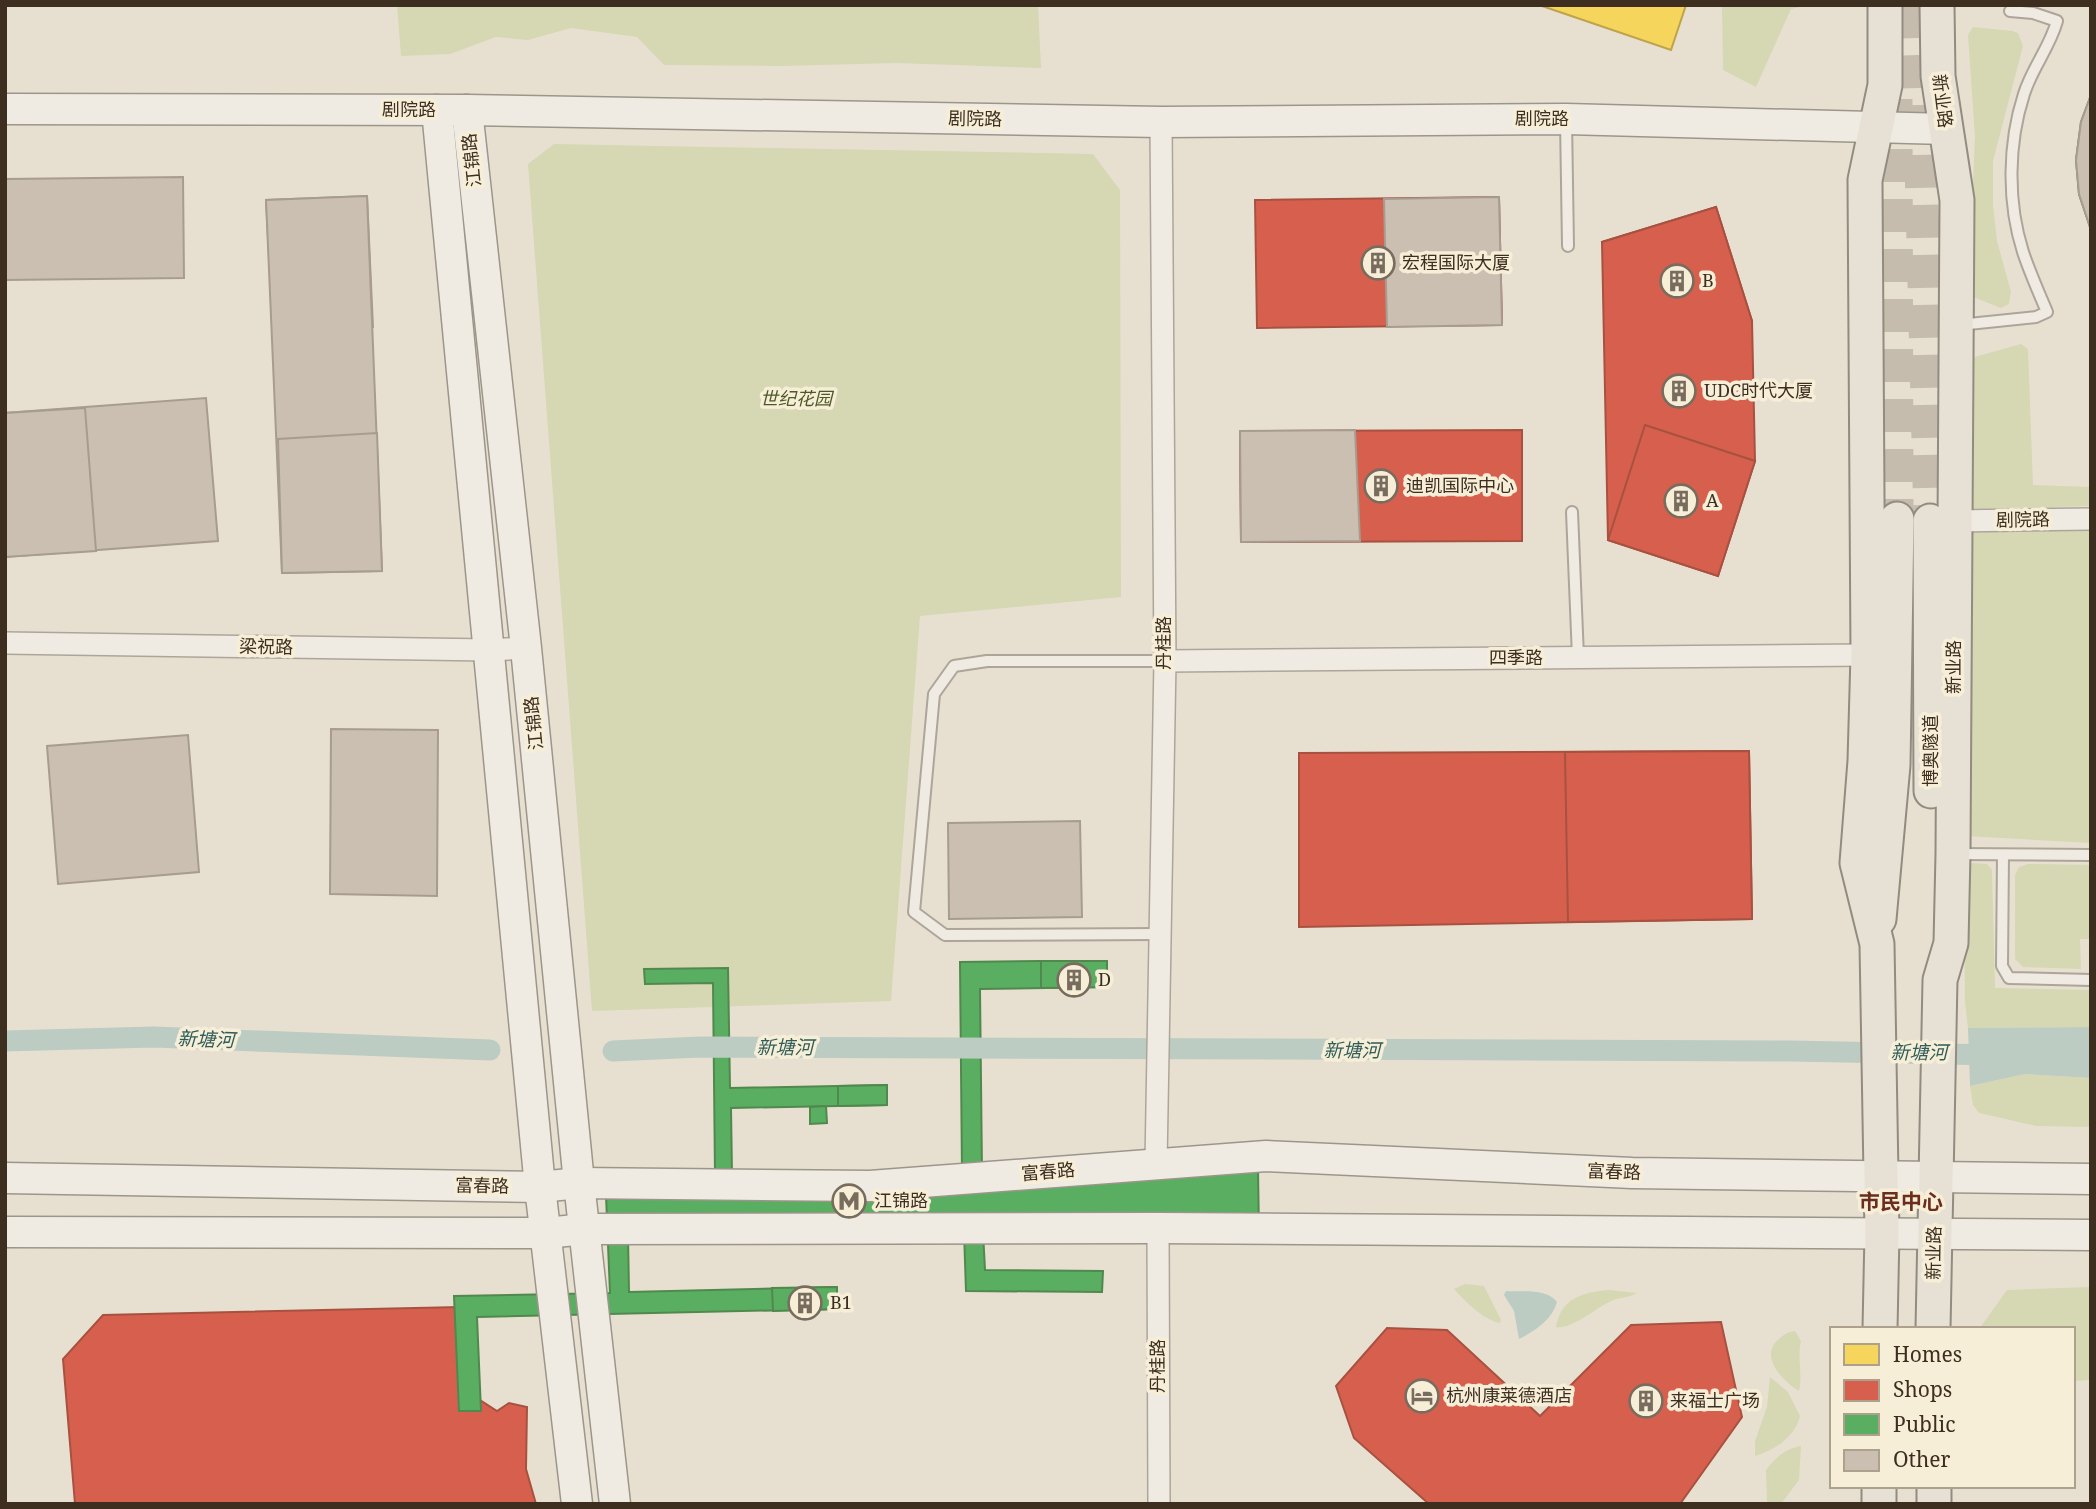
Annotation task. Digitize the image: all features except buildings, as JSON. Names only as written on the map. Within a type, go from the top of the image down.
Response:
[{"type":"main road","points":[[1877,944],[1857,863],[1865,761],[1868,655],[1865,180],[1885,85],[1885,5]]},
{"type":"main road","name":"新业路","points":[[1933,1327],[1940,980],[1951,943],[1953,854],[1943,521],[1956,326],[1957,200],[1938,76],[1937,5]]},
{"type":"main road","points":[[1880,1327],[1882,1233],[1877,944],[1893,765],[1897,519]]},
{"type":"main road","name":"博奥隧道","points":[[1940,980],[1931,917],[1943,521]]},
{"type":"street","name":"剧院路","points":[[5,109],[467,110],[1161,122],[1566,119],[1945,129]]},
{"type":"street","name":"江锦路","points":[[437,110],[540,1187],[577,1504]]},
{"type":"street","name":"江锦路","points":[[467,110],[615,1504]]},
{"type":"street","name":"丹桂路","points":[[1156,1163],[1165,661],[1161,122]]},
{"type":"street","name":"剧院路","points":[[1943,521],[2085,522]]},
{"type":"street","name":"梁祝路","points":[[5,643],[489,650],[526,648]]},
{"type":"street","name":"四季路","points":[[1165,661],[1868,655]]},
{"type":"street","name":"富春路","points":[[8,1175],[540,1187],[579,1184],[870,1186],[1266,1157],[1632,1173],[2091,1179]]},
{"type":"street","name":"丹桂路","points":[[1157,1228],[1159,1504]]},
{"type":"street","points":[[5,1259],[15,1233],[546,1233],[584,1229],[1157,1228],[2091,1234]]},
{"type":"lane","points":[[1956,326],[2026,319],[2047,312],[2023,252],[2014,211],[2012,166],[2014,129],[2025,91],[2038,60],[2053,37],[2057,21],[2034,13],[2010,11]]},
{"type":"lane","points":[[1566,119],[1568,246]]},
{"type":"lane","points":[[1573,512],[1578,657]]},
{"type":"lane","points":[[1160,934],[945,935],[914,912],[934,694],[954,666],[987,662],[1165,661]]},
{"type":"lane","points":[[1953,854],[2091,855]]},
{"type":"lane","points":[[2003,855],[2002,966],[2009,978],[2091,980]]},
{"type":"green space","points":[[397,5],[1038,5],[1041,68],[897,63],[664,65],[637,37],[571,28],[528,40],[496,37],[450,54],[401,56]]},
{"type":"green space","points":[[1722,5],[1810,5],[1791,9],[1756,87],[1723,70]]},
{"type":"green space","points":[[1973,27],[2018,33],[2023,46],[1993,161],[1993,205],[1997,241],[2011,292],[2009,304],[2001,308],[1973,297],[1969,278],[1975,137],[1968,35]]},
{"type":"green space","name":"世纪花园","points":[[554,144],[1093,154],[1120,190],[1121,597],[920,616],[891,1001],[592,1011],[528,164]]},
{"type":"green space","points":[[2021,344],[2028,349],[2033,485],[2090,487],[2091,506],[1965,509],[1960,361]]},
{"type":"green space","points":[[2091,530],[2091,843],[1965,836],[1967,531]]},
{"type":"green space","points":[[1972,863],[1987,864],[1992,870],[1995,988],[2091,990],[2091,1027],[1968,1028],[1965,1002],[1964,869]]},
{"type":"green space","points":[[2028,864],[2091,865],[2091,939],[2080,939],[2081,969],[2023,967],[2015,959],[2015,875],[2019,867]]},
{"type":"green space","points":[[2025,1074],[2091,1078],[2091,1127],[2036,1126],[1979,1113],[1973,1105],[1970,1086]]},
{"type":"green space","points":[[1465,1284],[1484,1286],[1501,1320],[1500,1323],[1481,1314],[1454,1289]]},
{"type":"green space","points":[[2091,1287],[2091,1380],[2075,1381],[2075,1327],[1982,1327],[2007,1290]]},
{"type":"green space","points":[[1609,1290],[1637,1293],[1611,1301],[1569,1325],[1556,1327],[1563,1309],[1575,1298]]},
{"type":"green space","points":[[1795,1331],[1801,1341],[1799,1391],[1779,1374],[1774,1367],[1771,1352],[1780,1338]]},
{"type":"green space","points":[[1770,1377],[1788,1392],[1800,1416],[1794,1430],[1783,1442],[1755,1456],[1755,1441],[1767,1407]]},
{"type":"green space","points":[[1801,1446],[1799,1480],[1781,1504],[1767,1504],[1766,1470],[1781,1454]]},
{"type":"shaded area","points":[[2091,1027],[2091,1078],[2025,1074],[1970,1086],[1968,1028]]},
{"type":"shaded area","points":[[1506,1291],[1541,1293],[1557,1302],[1547,1320],[1519,1339],[1514,1311],[1504,1295]]},
{"type":"waterway","name":"新塘河","points":[[5,1041],[154,1037],[490,1050]]},
{"type":"waterway","name":"新塘河","points":[[613,1051],[700,1047],[1791,1051],[1997,1055]]},
{"type":"tunnel","points":[[1917,5],[1930,521]]},
{"type":"tunnel","points":[[1896,99],[1897,519]]},
{"type":"place","name":"宏程国际大厦","points":[[1378,263]]},
{"type":"place","name":"B","points":[[1677,281]]},
{"type":"place","name":"UDC时代大厦","points":[[1679,391]]},
{"type":"place","name":"迪凯国际中心","points":[[1381,486]]},
{"type":"place","name":"A","points":[[1681,501]]},
{"type":"place","name":"D","points":[[1074,980]]},
{"type":"place","name":"江锦路","points":[[849,1201]]},
{"type":"place","name":"B1","points":[[805,1303]]},
{"type":"place","name":"杭州康莱德酒店","points":[[1422,1396]]},
{"type":"place","name":"来福士广场","points":[[1646,1401]]},
{"type":"district","name":"市民中心","points":[[1901,1202]]}]
